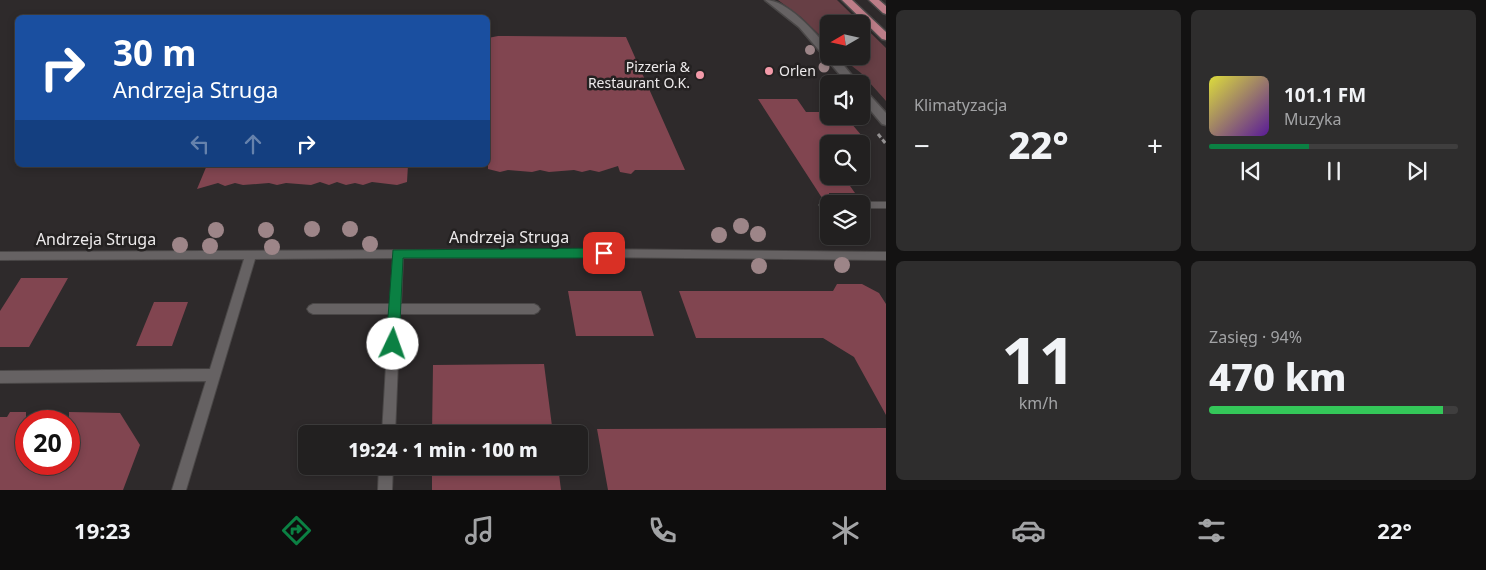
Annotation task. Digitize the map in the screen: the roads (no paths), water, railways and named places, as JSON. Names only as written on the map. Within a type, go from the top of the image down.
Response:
[{"type":"main road","points":[[847,0],[886,37]]},
{"type":"main road","points":[[874,0],[886,11]]},
{"type":"street","points":[[770,0],[802,25],[820,46]]},
{"type":"street","points":[[837,65],[846,75]]},
{"type":"street","points":[[870,102],[886,121]]},
{"type":"lane","points":[[870,205],[886,205]]},
{"type":"lane","name":"Andrzeja Struga","points":[[0,256],[595,253],[886,256]]},
{"type":"lane","points":[[179,490],[251,254]]},
{"type":"lane","points":[[388,425],[398,254]]},
{"type":"lane","points":[[313,308],[534,309]]},
{"type":"lane","points":[[0,377],[215,375]]},
{"type":"lane","points":[[385,490],[386,475]]},
{"type":"place","name":"Orlen","points":[[769,71]]},
{"type":"place","name":"Pizzeria & Restaurant O.K.","points":[[700,75]]}]
